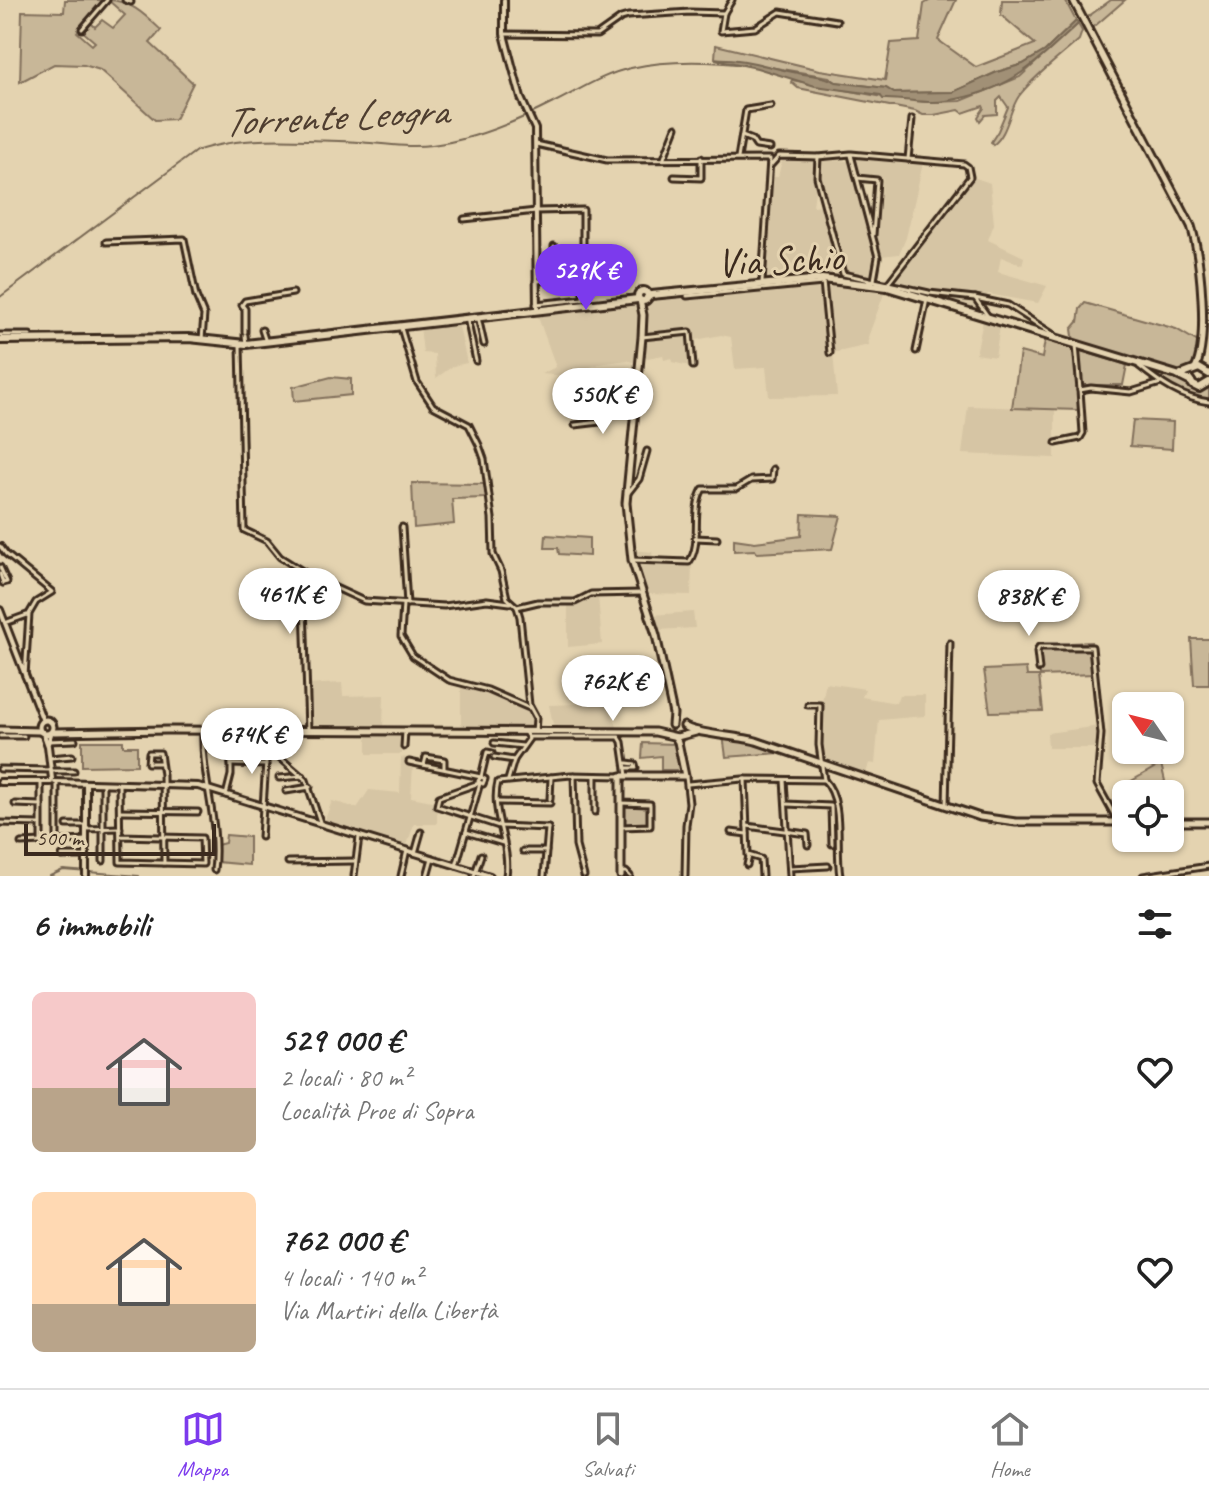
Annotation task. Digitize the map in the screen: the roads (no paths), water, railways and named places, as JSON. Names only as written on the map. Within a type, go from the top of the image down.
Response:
[{"type":"main road","points":[[1073,0],[1191,226],[1203,275],[1201,355],[1208,372],[1193,371],[1177,375]]},
{"type":"main road","name":"Via Schio","points":[[0,337],[202,339],[243,344],[478,317],[536,307],[762,284],[823,281],[887,287],[957,308],[979,309],[1005,323],[1177,375],[1194,385]]},
{"type":"main road","points":[[621,874],[624,776],[685,776],[680,747],[682,735],[676,725],[656,635],[632,560],[626,521],[642,337],[642,298]]},
{"type":"main road","points":[[1201,355],[1193,371],[1194,385],[1208,384]]},
{"type":"main road","points":[[676,725],[673,735],[680,747]]},
{"type":"main road","points":[[655,732],[676,725],[696,732],[741,737],[946,806],[999,820],[1112,822]]},
{"type":"main road","points":[[0,730],[25,733],[40,726],[53,731],[249,731],[259,734],[405,731],[527,734],[655,732],[682,735],[696,732]]},
{"type":"main road","points":[[40,726],[53,731]]},
{"type":"main road","points":[[1184,822],[1209,822]]},
{"type":"street","points":[[82,29],[107,0]]},
{"type":"street","points":[[125,0],[131,2]]},
{"type":"street","points":[[464,219],[536,211],[583,210],[583,299],[536,307],[536,211],[536,144],[504,34],[504,0]]},
{"type":"street","points":[[732,0],[719,30],[755,28],[780,12],[837,21]]},
{"type":"street","points":[[504,34],[597,35],[628,16],[724,13]]},
{"type":"street","points":[[738,158],[746,110],[771,106]]},
{"type":"street","points":[[908,159],[912,119]]},
{"type":"street","points":[[664,158],[676,127]]},
{"type":"street","points":[[742,136],[752,140],[756,146],[770,148]]},
{"type":"street","points":[[536,144],[607,160],[770,159],[762,284]]},
{"type":"street","points":[[851,154],[878,257],[874,280]]},
{"type":"street","points":[[770,166],[779,156],[851,154],[964,164],[971,171],[970,177],[889,282]]},
{"type":"street","name":"Via Schio","points":[[818,157],[817,177],[840,271],[846,275],[929,293],[1008,305],[1060,340]]},
{"type":"street","points":[[674,177],[701,178],[701,158]]},
{"type":"street","points":[[857,178],[877,180],[873,239]]},
{"type":"street","points":[[106,242],[184,239],[196,296],[204,315],[202,339]]},
{"type":"street","points":[[536,281],[554,280],[554,246]]},
{"type":"street","points":[[823,281],[830,353]]},
{"type":"street","name":"Via Schio","points":[[687,296],[823,281]]},
{"type":"street","points":[[293,293],[245,301],[242,305],[245,309],[244,530],[267,541],[280,557],[303,572],[364,601],[444,606],[487,600],[517,607],[538,602],[575,602],[591,594],[643,593]]},
{"type":"street","points":[[975,298],[979,309]]},
{"type":"street","points":[[916,351],[927,299]]},
{"type":"street","points":[[478,317],[484,344]]},
{"type":"street","points":[[467,318],[476,361]]},
{"type":"street","points":[[401,326],[417,382],[433,406],[469,425],[479,445],[484,459],[492,518],[493,554],[510,603]]},
{"type":"street","points":[[262,330],[266,342]]},
{"type":"street","points":[[642,337],[690,332],[693,366]]},
{"type":"street","points":[[0,337],[30,335]]},
{"type":"street","points":[[1056,443],[1080,438],[1083,433],[1076,345]]},
{"type":"street","points":[[1134,362],[1161,383],[1193,399],[1209,402]]},
{"type":"street","points":[[575,425],[599,423],[602,374]]},
{"type":"street","points":[[1080,390],[1091,388],[1126,392],[1161,383]]},
{"type":"street","points":[[1193,399],[1194,385]]},
{"type":"street","points":[[600,411],[636,413]]},
{"type":"street","points":[[628,493],[639,479],[647,451]]},
{"type":"street","points":[[632,560],[689,562],[699,497],[703,489],[736,489],[751,480],[772,479],[773,469]]},
{"type":"street","points":[[402,527],[405,604],[401,636],[413,656],[449,680],[488,690],[531,710]]},
{"type":"street","points":[[695,538],[717,539]]},
{"type":"street","points":[[0,546],[52,591],[36,602],[29,614],[25,676]]},
{"type":"street","points":[[0,567],[7,582],[2,584],[0,574]]},
{"type":"street","points":[[303,572],[308,731]]},
{"type":"street","points":[[282,604],[304,606]]},
{"type":"street","points":[[517,607],[531,710],[536,718],[535,732]]},
{"type":"street","points":[[0,610],[48,744],[54,782],[57,842]]},
{"type":"street","points":[[5,623],[29,614]]},
{"type":"street","points":[[946,806],[950,643]]},
{"type":"street","points":[[1039,669],[1039,647],[1092,647],[1101,734],[1097,784],[1112,811]]},
{"type":"street","points":[[808,705],[820,705],[819,745],[824,780],[834,791],[836,802],[836,851],[840,876]]},
{"type":"street","points":[[48,744],[53,731]]},
{"type":"street","points":[[203,731],[202,753],[215,840],[214,870]]},
{"type":"street","points":[[404,747],[405,731]]},
{"type":"street","points":[[0,736],[25,733]]},
{"type":"street","points":[[259,734],[262,742]]},
{"type":"street","points":[[259,734],[267,747],[303,776],[310,787],[320,824]]},
{"type":"street","points":[[409,762],[474,774],[481,780],[494,783],[574,775],[624,776],[627,766],[619,737],[527,734],[508,780]]},
{"type":"street","points":[[48,744],[75,740]]},
{"type":"street","points":[[226,795],[231,740]]},
{"type":"street","points":[[494,743],[523,746]]},
{"type":"street","points":[[261,837],[267,747]]},
{"type":"street","points":[[456,866],[487,752],[514,760]]},
{"type":"street","points":[[50,758],[72,756]]},
{"type":"street","points":[[424,765],[426,757],[444,760],[444,768]]},
{"type":"street","points":[[160,763],[164,785],[164,863]]},
{"type":"street","points":[[231,764],[266,765]]},
{"type":"street","points":[[627,766],[636,768],[635,776]]},
{"type":"street","points":[[0,769],[74,771]]},
{"type":"street","points":[[14,769],[14,782]]},
{"type":"street","points":[[574,775],[576,846],[584,876]]},
{"type":"street","points":[[279,778],[303,776]]},
{"type":"street","points":[[595,776],[595,812]]},
{"type":"street","points":[[685,776],[688,784],[685,876]]},
{"type":"street","points":[[498,802],[550,801],[551,777]]},
{"type":"street","points":[[688,784],[745,779],[824,780]]},
{"type":"street","points":[[745,779],[747,865]]},
{"type":"street","points":[[481,780],[438,798],[437,806],[499,826],[548,827],[544,876]]},
{"type":"street","points":[[784,780],[790,876]]},
{"type":"street","points":[[0,782],[164,785],[208,789],[407,850],[474,874],[490,876]]},
{"type":"street","points":[[41,783],[41,842]]},
{"type":"street","points":[[494,783],[507,863],[506,876]]},
{"type":"street","points":[[86,784],[86,875]]},
{"type":"street","points":[[103,784],[103,861]]},
{"type":"street","points":[[119,784],[120,862],[203,864],[202,838],[120,836]]},
{"type":"street","points":[[286,791],[310,787]]},
{"type":"street","points":[[621,803],[650,804],[650,826],[621,827]]},
{"type":"street","points":[[15,804],[41,805]]},
{"type":"street","points":[[786,804],[831,806],[832,844]]},
{"type":"street","points":[[120,811],[198,812]]},
{"type":"street","points":[[0,823],[41,824]]},
{"type":"street","points":[[67,825],[120,828]]},
{"type":"street","points":[[747,826],[807,834],[808,845]]},
{"type":"street","points":[[415,853],[421,832]]},
{"type":"street","points":[[466,832],[503,843]]},
{"type":"street","points":[[731,832],[747,834]]},
{"type":"street","points":[[354,876],[359,836]]},
{"type":"street","points":[[21,843],[86,840]]},
{"type":"street","points":[[401,876],[407,850]]},
{"type":"street","points":[[523,851],[546,851]]},
{"type":"street","points":[[474,874],[481,855]]},
{"type":"street","points":[[62,856],[86,856]]},
{"type":"street","points":[[749,856],[763,857],[762,876]]},
{"type":"street","points":[[427,876],[432,858]]},
{"type":"street","points":[[288,862],[355,861]]},
{"type":"street","points":[[790,868],[828,866]]},
{"type":"street","points":[[1143,876],[1209,866]]},
{"type":"street","points":[[621,874],[626,872],[630,876]]},
{"type":"waterway","name":"Torrente Leogra","points":[[0,297],[196,151],[234,142],[276,139],[432,145],[494,129],[631,68],[692,62],[752,66]]},
{"type":"waterway","points":[[50,876],[63,870],[139,876]]}]
